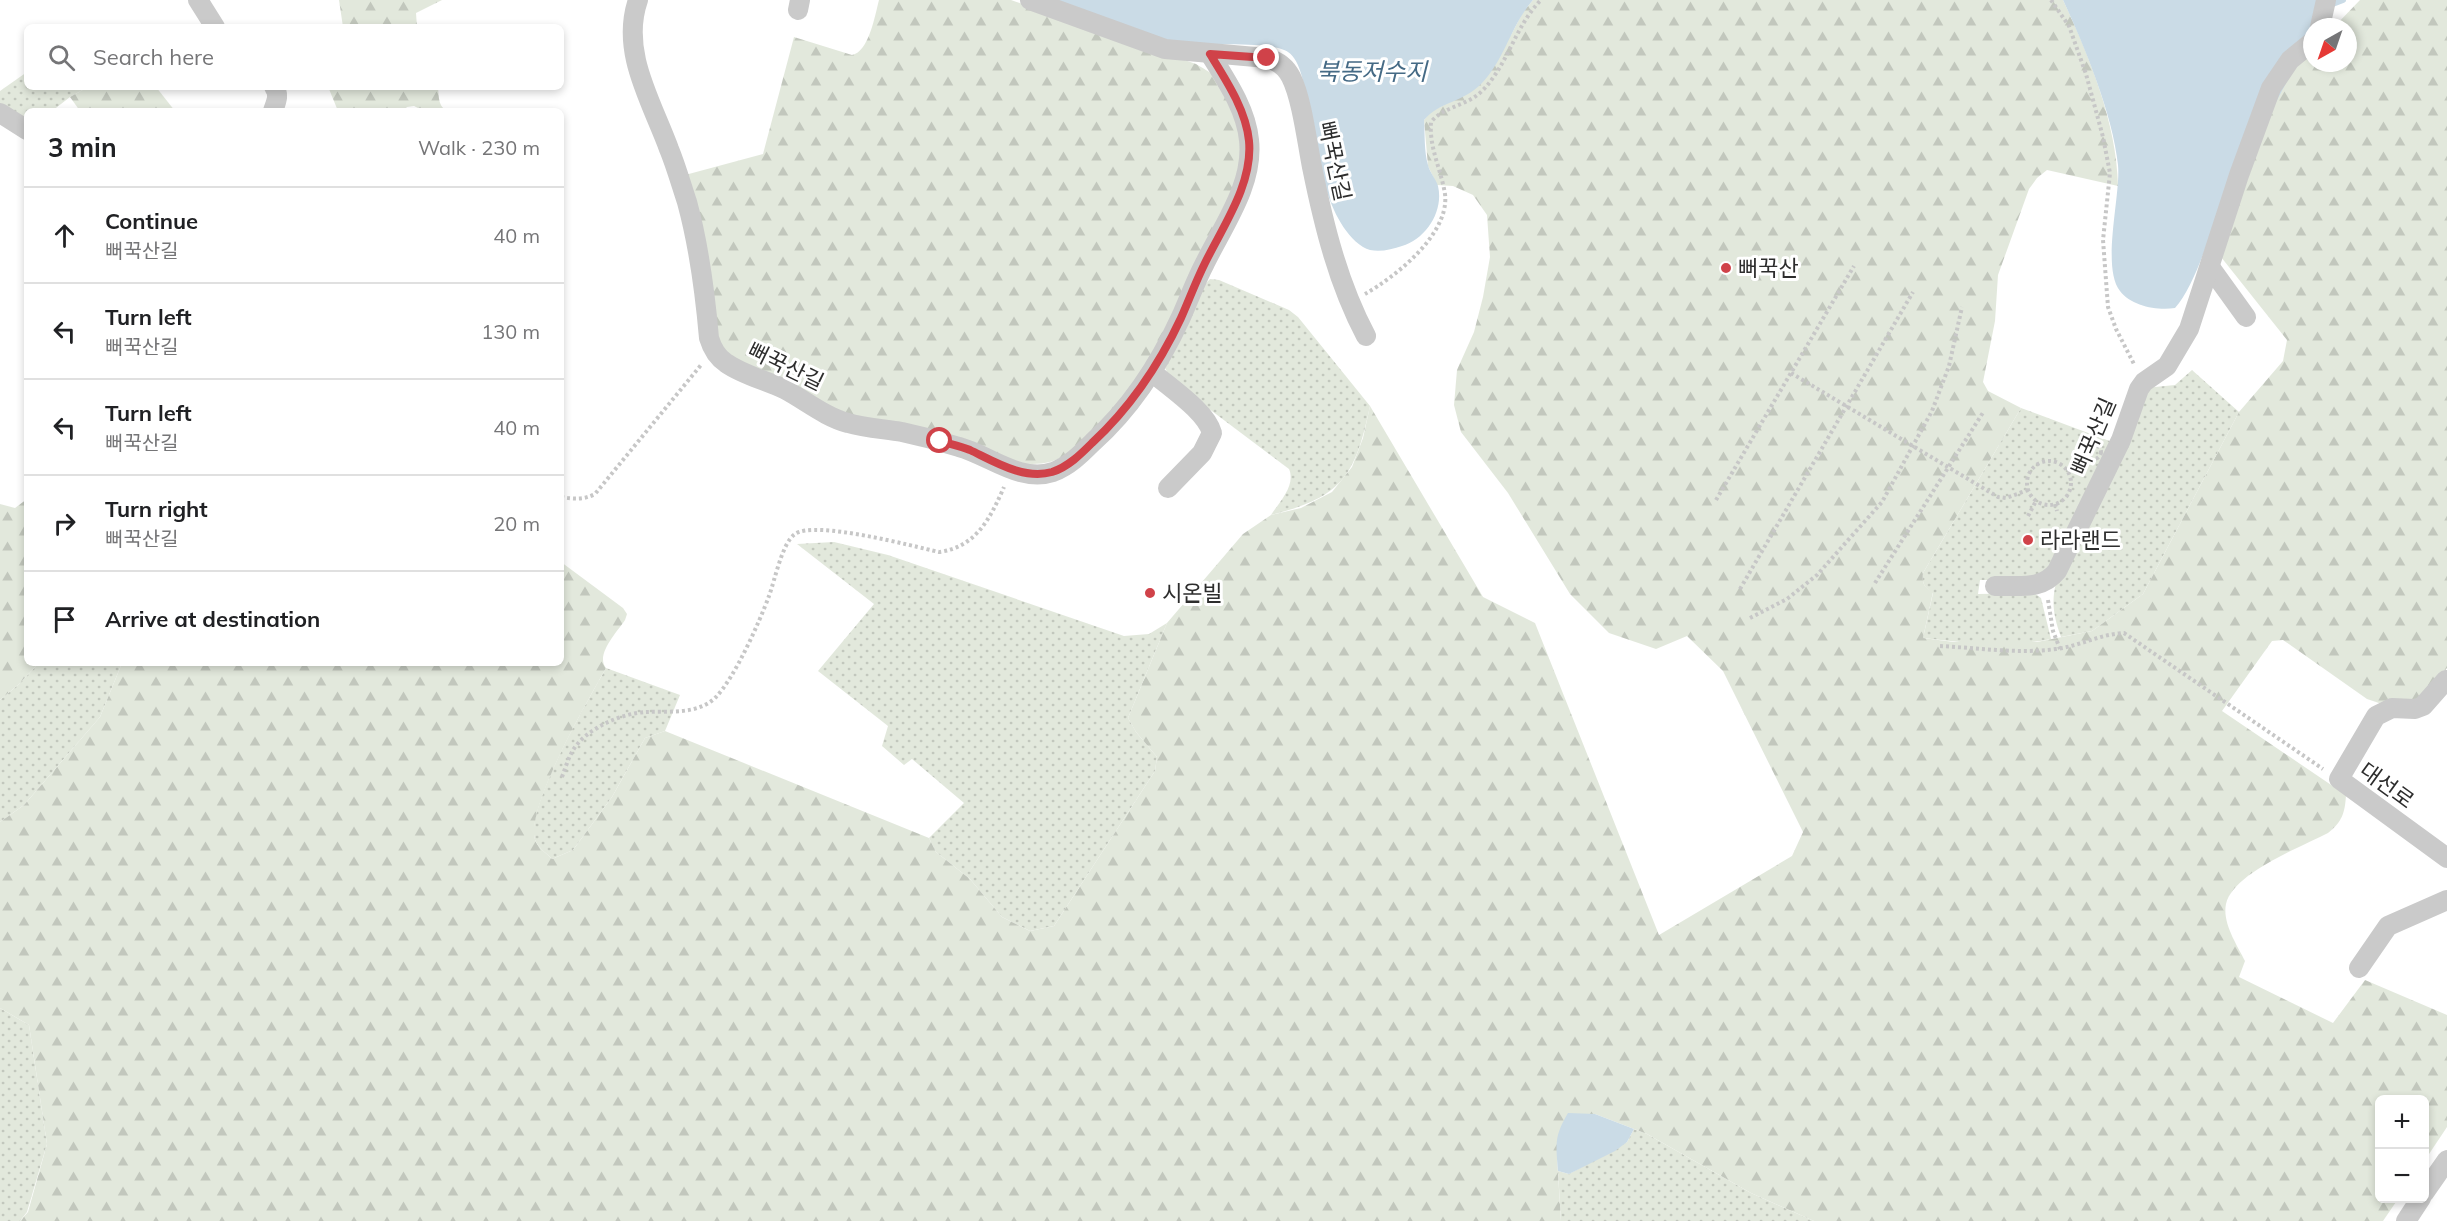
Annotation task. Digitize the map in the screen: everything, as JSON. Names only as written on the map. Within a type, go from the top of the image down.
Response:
[{"type":"street","points":[[198,0],[213,24]]},
{"type":"street","name":"뻐꾹산길","points":[[638,0],[632,27],[633,47],[640,79],[669,149],[686,200],[699,254],[709,338],[715,353],[727,364],[782,388],[826,414],[848,423],[940,441],[968,449],[1012,470],[1034,474],[1052,472],[1072,462],[1104,433],[1137,396],[1181,318],[1204,264],[1231,213],[1244,181],[1249,141],[1237,102],[1210,54]]},
{"type":"street","name":"뻐꾹산길","points":[[1030,0],[1165,50],[1267,58],[1277,61],[1285,68],[1292,78],[1323,218],[1338,274],[1366,336]]},
{"type":"street","points":[[2322,18],[2326,0]]},
{"type":"street","name":"뻐꾹산길","points":[[2046,582],[2057,571],[2121,440],[2139,388],[2167,366],[2179,348],[2196,311],[2240,174],[2271,88],[2290,60],[2303,49]]},
{"type":"street","points":[[274,108],[277,101],[276,90]]},
{"type":"street","points":[[0,113],[24,128]]},
{"type":"street","points":[[2210,267],[2246,317]]},
{"type":"street","points":[[1152,372],[1202,415],[1212,433],[1202,453],[1168,488]]},
{"type":"street","points":[[1995,586],[2042,585],[2046,582]]},
{"type":"street","name":"대선로","points":[[2446,680],[2422,706],[2415,710],[2392,708],[2376,716],[2339,779],[2447,858]]},
{"type":"street","points":[[2359,968],[2388,926],[2447,900]]},
{"type":"street","points":[[2429,1186],[2447,1160]]},
{"type":"street","points":[[2406,1221],[2418,1203]]},
{"type":"path","points":[[1350,303],[1386,282],[1412,259],[1431,235],[1443,213],[1445,196],[1433,152],[1431,122],[1437,114],[1461,106],[1482,91],[1505,61],[1519,30],[1541,0]]},
{"type":"path","points":[[2051,0],[2069,26],[2086,74],[2103,136],[2110,173],[2103,240],[2108,307],[2116,329],[2144,382]]},
{"type":"path","points":[[1716,500],[1854,266]]},
{"type":"path","points":[[1740,589],[1913,292]]},
{"type":"path","points":[[1750,618],[1787,599],[1817,575],[1882,502],[1932,411],[1949,366],[1962,307]]},
{"type":"path","points":[[564,497],[587,498],[595,494],[693,372],[715,353]]},
{"type":"path","points":[[1791,373],[2002,499],[2028,490]]},
{"type":"path","points":[[1875,583],[1984,411]]},
{"type":"path","points":[[2067,471],[2088,456]]},
{"type":"path","points":[[2042,462],[2056,462],[2067,471],[2071,485],[2069,492],[2064,499],[2055,504],[2043,504],[2036,501],[2028,490],[2028,476],[2031,470],[2042,462]]},
{"type":"path","points":[[562,777],[573,750],[595,729],[620,717],[644,712],[690,710],[704,706],[716,697],[751,638],[788,542],[795,534],[807,528],[830,530],[939,552],[953,550],[977,534],[990,514],[1012,470]]},
{"type":"path","points":[[2028,516],[2036,501]]},
{"type":"path","points":[[2055,504],[2057,512]]},
{"type":"path","points":[[2046,582],[2053,631],[2060,649]]},
{"type":"path","points":[[1940,646],[2033,651],[2060,649],[2108,634],[2124,633],[2339,779]]},
{"type":"green space","points":[[339,0],[442,0],[416,13],[417,24],[343,24]]},
{"type":"green space","points":[[879,0],[1011,0],[1196,64],[1215,77],[1225,92],[1233,112],[1239,131],[1241,149],[1234,185],[1218,224],[1156,348],[1135,385],[1122,402],[1081,443],[1056,460],[1037,464],[1016,463],[837,413],[720,350],[685,175],[763,154],[794,37],[852,55],[863,47],[867,40]]},
{"type":"green space","points":[[1533,0],[2063,0],[2100,90],[2113,139],[2118,186],[2047,170],[2029,189],[1998,275],[1995,321],[1983,382],[1988,391],[2021,408],[1923,573],[1924,585],[1933,592],[1923,638],[1954,642],[2037,642],[2092,631],[2143,594],[2239,412],[2283,361],[2287,340],[2221,257],[2269,116],[2286,77],[2303,61],[2303,72],[2357,72],[2357,18],[2343,18],[2360,0],[2447,0],[2447,668],[2424,696],[2414,702],[2379,703],[2367,699],[2283,640],[2272,641],[2222,711],[2346,795],[2342,817],[2328,833],[2270,862],[2241,882],[2231,893],[2225,911],[2231,934],[2245,961],[2239,977],[2333,1023],[2365,980],[2447,1015],[2447,1127],[2429,1154],[2429,1095],[2375,1095],[2375,1203],[2395,1203],[2383,1221],[1814,1221],[1751,1193],[1647,1134],[1595,1114],[1557,1157],[1561,1221],[20,1221],[28,1212],[47,1144],[29,1025],[0,1008],[0,822],[24,805],[100,717],[121,666],[564,666],[564,564],[623,608],[627,614],[605,650],[603,663],[606,668],[573,728],[539,807],[534,827],[536,842],[552,859],[573,850],[612,797],[645,738],[665,731],[929,838],[936,852],[970,879],[1002,917],[1030,931],[1054,926],[1155,771],[1157,757],[1136,732],[1128,718],[1167,623],[1243,534],[1271,515],[1301,508],[1332,492],[1352,467],[1363,438],[1370,406],[1483,597],[1535,623],[1659,935],[1792,856],[1803,832],[1723,671],[1687,636],[1656,649],[1609,633],[1570,594],[1508,493],[1461,432],[1454,405],[1457,370],[1474,332],[1483,297],[1490,257],[1487,215],[1473,195],[1453,186],[1437,185],[1428,166],[1424,120],[1431,111],[1444,105],[1511,35],[1523,12]]},
{"type":"green space","points":[[24,74],[24,90],[83,90],[56,108],[24,108],[24,121],[0,107],[0,91]]},
{"type":"green space","points":[[83,90],[158,90],[173,108],[78,108],[70,97]]},
{"type":"green space","points":[[329,90],[438,90],[439,98],[444,108],[414,106],[337,108]]},
{"type":"green space","points":[[1210,279],[1219,280],[1289,310],[1298,317],[1370,406],[1358,450],[1351,467],[1342,480],[1330,491],[1295,508],[1271,515],[1289,487],[1291,475],[1289,469],[1172,381],[1165,368],[1205,284]]},
{"type":"green space","points":[[2192,370],[2239,412],[2143,594],[2092,631],[2061,637],[2054,610],[2056,583],[2145,388],[2175,385]]},
{"type":"green space","points":[[2021,408],[2115,443],[2048,572],[2031,580],[1980,580],[1978,594],[2034,593],[2041,598],[2051,639],[2004,644],[1923,638],[1933,593],[1924,585],[1923,573]]},
{"type":"green space","points":[[24,501],[24,666],[36,666],[0,700],[0,504],[15,508]]},
{"type":"green space","points":[[834,542],[888,555],[1124,636],[1149,634],[1167,623],[1128,718],[1136,732],[1157,757],[1155,771],[1054,926],[1030,931],[1002,917],[970,879],[936,852],[929,838],[964,803],[912,759],[904,765],[882,746],[888,726],[818,671],[874,604],[797,544]]},
{"type":"green space","points":[[36,666],[121,666],[100,717],[24,805],[0,822],[0,700]]},
{"type":"green space","points":[[606,668],[680,695],[665,731],[645,738],[612,797],[573,850],[552,859],[536,842],[534,828],[538,807],[559,755]]},
{"type":"green space","points":[[0,1008],[29,1025],[47,1144],[27,1212],[20,1221],[0,1221]]},
{"type":"green space","points":[[1634,1129],[1647,1134],[1751,1193],[1814,1221],[1561,1221],[1558,1171],[1569,1174],[1627,1142]]},
{"type":"water","name":"북동저수지","points":[[1047,0],[1533,0],[1519,20],[1497,63],[1482,83],[1467,95],[1437,109],[1424,120],[1427,160],[1438,186],[1439,195],[1436,214],[1431,223],[1426,231],[1411,242],[1392,249],[1377,251],[1363,247],[1349,235],[1330,200],[1318,159],[1305,88],[1296,61],[1288,52],[1265,46],[1162,42]]},
{"type":"water","points":[[2063,0],[2321,0],[2315,18],[2303,18],[2302,50],[2226,195],[2197,270],[2183,298],[2175,308],[2161,309],[2138,304],[2120,291],[2115,280],[2112,248],[2118,165],[2104,103]]},
{"type":"water","points":[[1568,1113],[1595,1114],[1634,1129],[1627,1142],[1615,1151],[1569,1174],[1558,1171],[1557,1147],[1560,1128]]},
{"type":"waterway","points":[[2330,5],[2343,0]]},
{"type":"place","name":"뻐꾹산","points":[[1726,268]]},
{"type":"place","name":"라라랜드","points":[[2028,540]]},
{"type":"place","name":"시온빌","points":[[1150,593]]},
{"type":"route","points":[[940,441],[968,449],[1012,470],[1034,474],[1052,472],[1072,462],[1104,433],[1137,396],[1181,318],[1244,181],[1249,141],[1244,121],[1237,102],[1210,54],[1267,58]]}]
